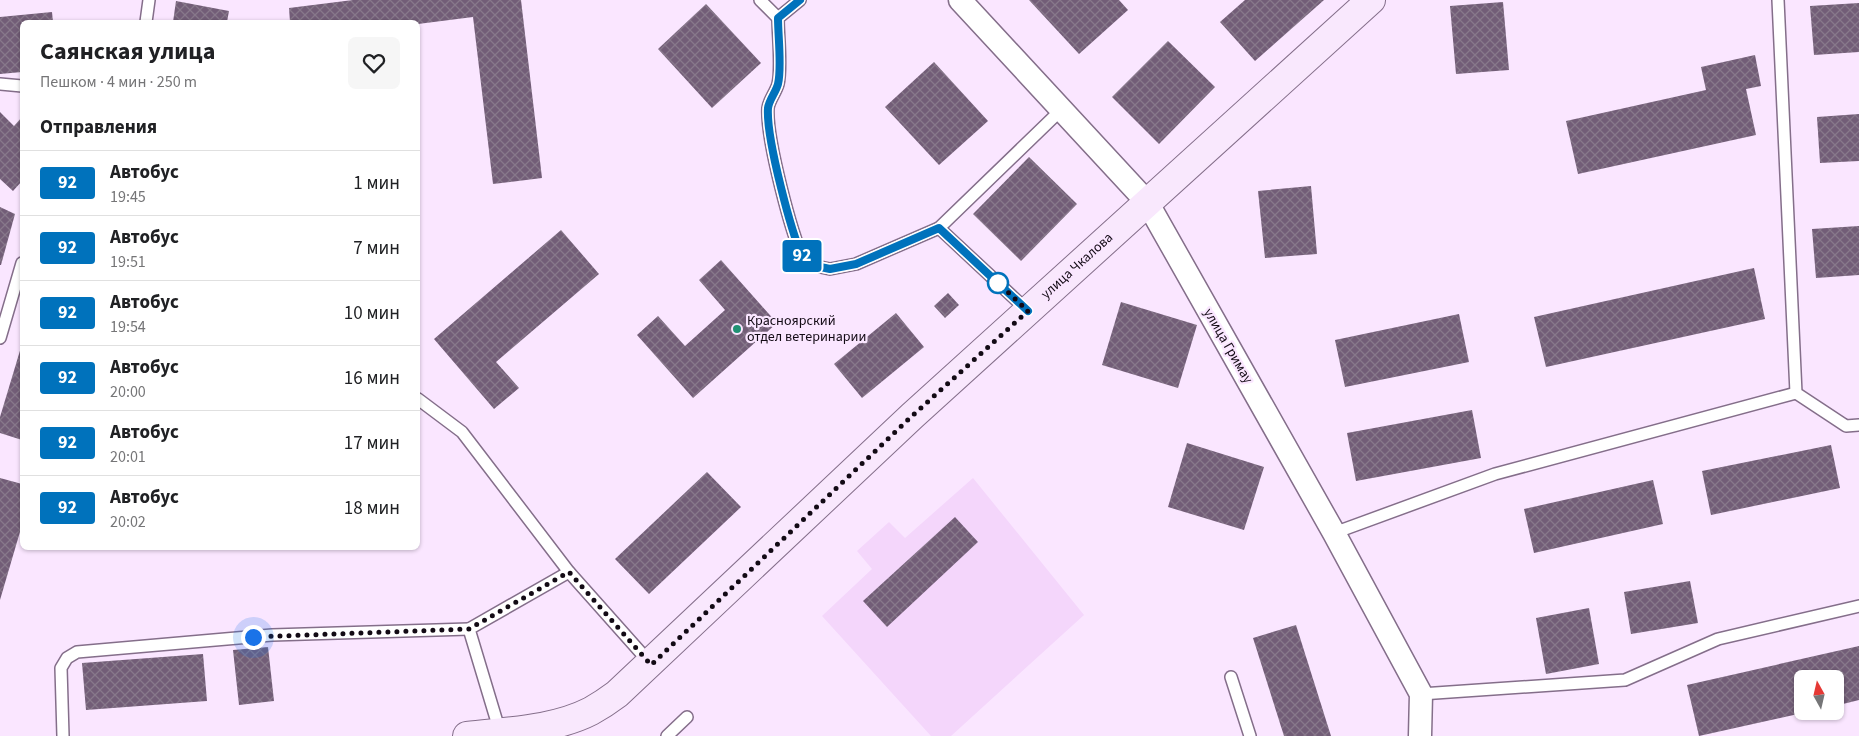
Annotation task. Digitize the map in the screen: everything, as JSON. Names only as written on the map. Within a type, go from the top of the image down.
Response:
[{"type":"main road","name":"улица Чкалова","points":[[467,736],[550,725],[591,711],[617,694],[651,665],[912,416],[1371,0]]},
{"type":"street","name":"улица Гримау","points":[[960,0],[1147,202],[1334,533],[1421,694],[1420,736]]},
{"type":"lane","points":[[146,20],[149,0]]},
{"type":"lane","points":[[760,0],[778,18],[778,83],[768,107],[771,140],[800,252],[806,264],[830,269],[856,264],[939,228],[1061,110]]},
{"type":"lane","points":[[778,18],[800,0]]},
{"type":"lane","points":[[1778,0],[1796,393]]},
{"type":"lane","points":[[0,84],[20,86]]},
{"type":"lane","points":[[939,228],[1028,311]]},
{"type":"lane","points":[[0,338],[20,270]]},
{"type":"lane","points":[[1334,533],[1495,474],[1796,393],[1846,426],[1859,425]]},
{"type":"lane","points":[[420,400],[462,432],[569,572],[651,665]]},
{"type":"lane","points":[[63,736],[60,668],[67,658],[77,652],[272,635],[469,629],[569,572]]},
{"type":"lane","points":[[1421,694],[1625,680],[1718,639],[1859,606]]},
{"type":"lane","points":[[469,629],[500,732]]},
{"type":"lane","points":[[1231,677],[1250,736]]},
{"type":"lane","points":[[667,736],[687,718]]},
{"type":"shaded area","points":[[973,478],[1084,615],[951,736],[931,736],[822,616],[872,569],[857,551],[889,522],[905,538]]},
{"type":"building","points":[[353,0],[521,0],[542,178],[493,184],[473,17],[420,24],[420,20],[290,20],[289,8]]},
{"type":"building","points":[[1029,0],[1119,0],[1128,10],[1079,54]]},
{"type":"building","points":[[1245,0],[1324,0],[1255,61],[1220,22]]},
{"type":"building","points":[[176,1],[229,11],[227,20],[173,20]]},
{"type":"building","points":[[1503,2],[1509,70],[1456,74],[1450,6]]},
{"type":"building","points":[[1859,3],[1859,52],[1814,55],[1810,6]]},
{"type":"building","points":[[706,4],[761,63],[712,108],[658,49]]},
{"type":"building","points":[[52,12],[53,20],[20,20],[20,72],[0,74],[0,17]]},
{"type":"building","points":[[1168,41],[1215,87],[1159,144],[1112,97]]},
{"type":"building","points":[[1755,55],[1761,86],[1746,89],[1756,135],[1578,174],[1566,121],[1706,90],[1701,67]]},
{"type":"building","points":[[934,62],[988,121],[939,165],[885,107]]},
{"type":"building","points":[[0,112],[14,126],[20,119],[20,183],[13,191],[0,179]]},
{"type":"building","points":[[1859,114],[1859,161],[1820,163],[1817,117]]},
{"type":"building","points":[[1029,157],[1077,204],[1021,261],[973,214]]},
{"type":"building","points":[[1311,186],[1317,254],[1265,258],[1258,191]]},
{"type":"building","points":[[0,207],[15,214],[1,265],[0,265]]},
{"type":"building","points":[[1859,226],[1859,275],[1816,278],[1812,229]]},
{"type":"building","points":[[561,230],[599,274],[496,362],[519,388],[494,409],[434,339]]},
{"type":"building","name":"Красноярский отдел ветеринарии","points":[[721,260],[777,323],[693,398],[637,335],[658,316],[685,346],[725,310],[699,280]]},
{"type":"building","points":[[1754,268],[1765,319],[1546,367],[1534,317]]},
{"type":"building","points":[[948,293],[959,305],[945,318],[934,306]]},
{"type":"building","points":[[1121,302],[1197,325],[1178,388],[1102,365]]},
{"type":"building","points":[[896,313],[924,347],[862,398],[834,364]]},
{"type":"building","points":[[1459,314],[1469,362],[1345,387],[1335,340]]},
{"type":"building","points":[[20,351],[20,439],[0,433],[0,417]]},
{"type":"building","points":[[1472,410],[1481,458],[1356,481],[1347,433]]},
{"type":"building","points":[[1187,443],[1264,467],[1244,530],[1168,507]]},
{"type":"building","points":[[1831,445],[1840,488],[1711,515],[1702,471]]},
{"type":"building","points":[[707,472],[741,507],[649,594],[615,559]]},
{"type":"building","points":[[0,478],[20,483],[20,532],[0,600]]},
{"type":"building","points":[[1653,480],[1663,524],[1534,553],[1524,509]]},
{"type":"building","points":[[955,517],[978,542],[887,627],[863,601]]},
{"type":"building","points":[[1690,581],[1698,623],[1631,634],[1624,592]]},
{"type":"building","points":[[1589,608],[1599,664],[1546,674],[1536,618]]},
{"type":"building","points":[[1296,625],[1331,736],[1284,736],[1253,638]]},
{"type":"building","points":[[1859,646],[1859,700],[1844,704],[1844,670],[1794,670],[1794,715],[1699,736],[1687,685]]},
{"type":"building","points":[[268,647],[274,701],[239,705],[233,650]]},
{"type":"building","points":[[203,654],[207,701],[86,710],[82,663]]},
{"type":"bus line","name":"92","points":[[800,0],[778,18],[778,83],[768,107],[771,140],[800,252],[806,264],[830,269],[856,264],[939,228],[1028,311]]},
{"type":"place","name":"Красноярский отдел ветеринарии","points":[[737,329]]},
{"type":"route","points":[[253,637],[469,629],[569,572],[651,665],[912,416],[1028,311],[998,283]]}]
